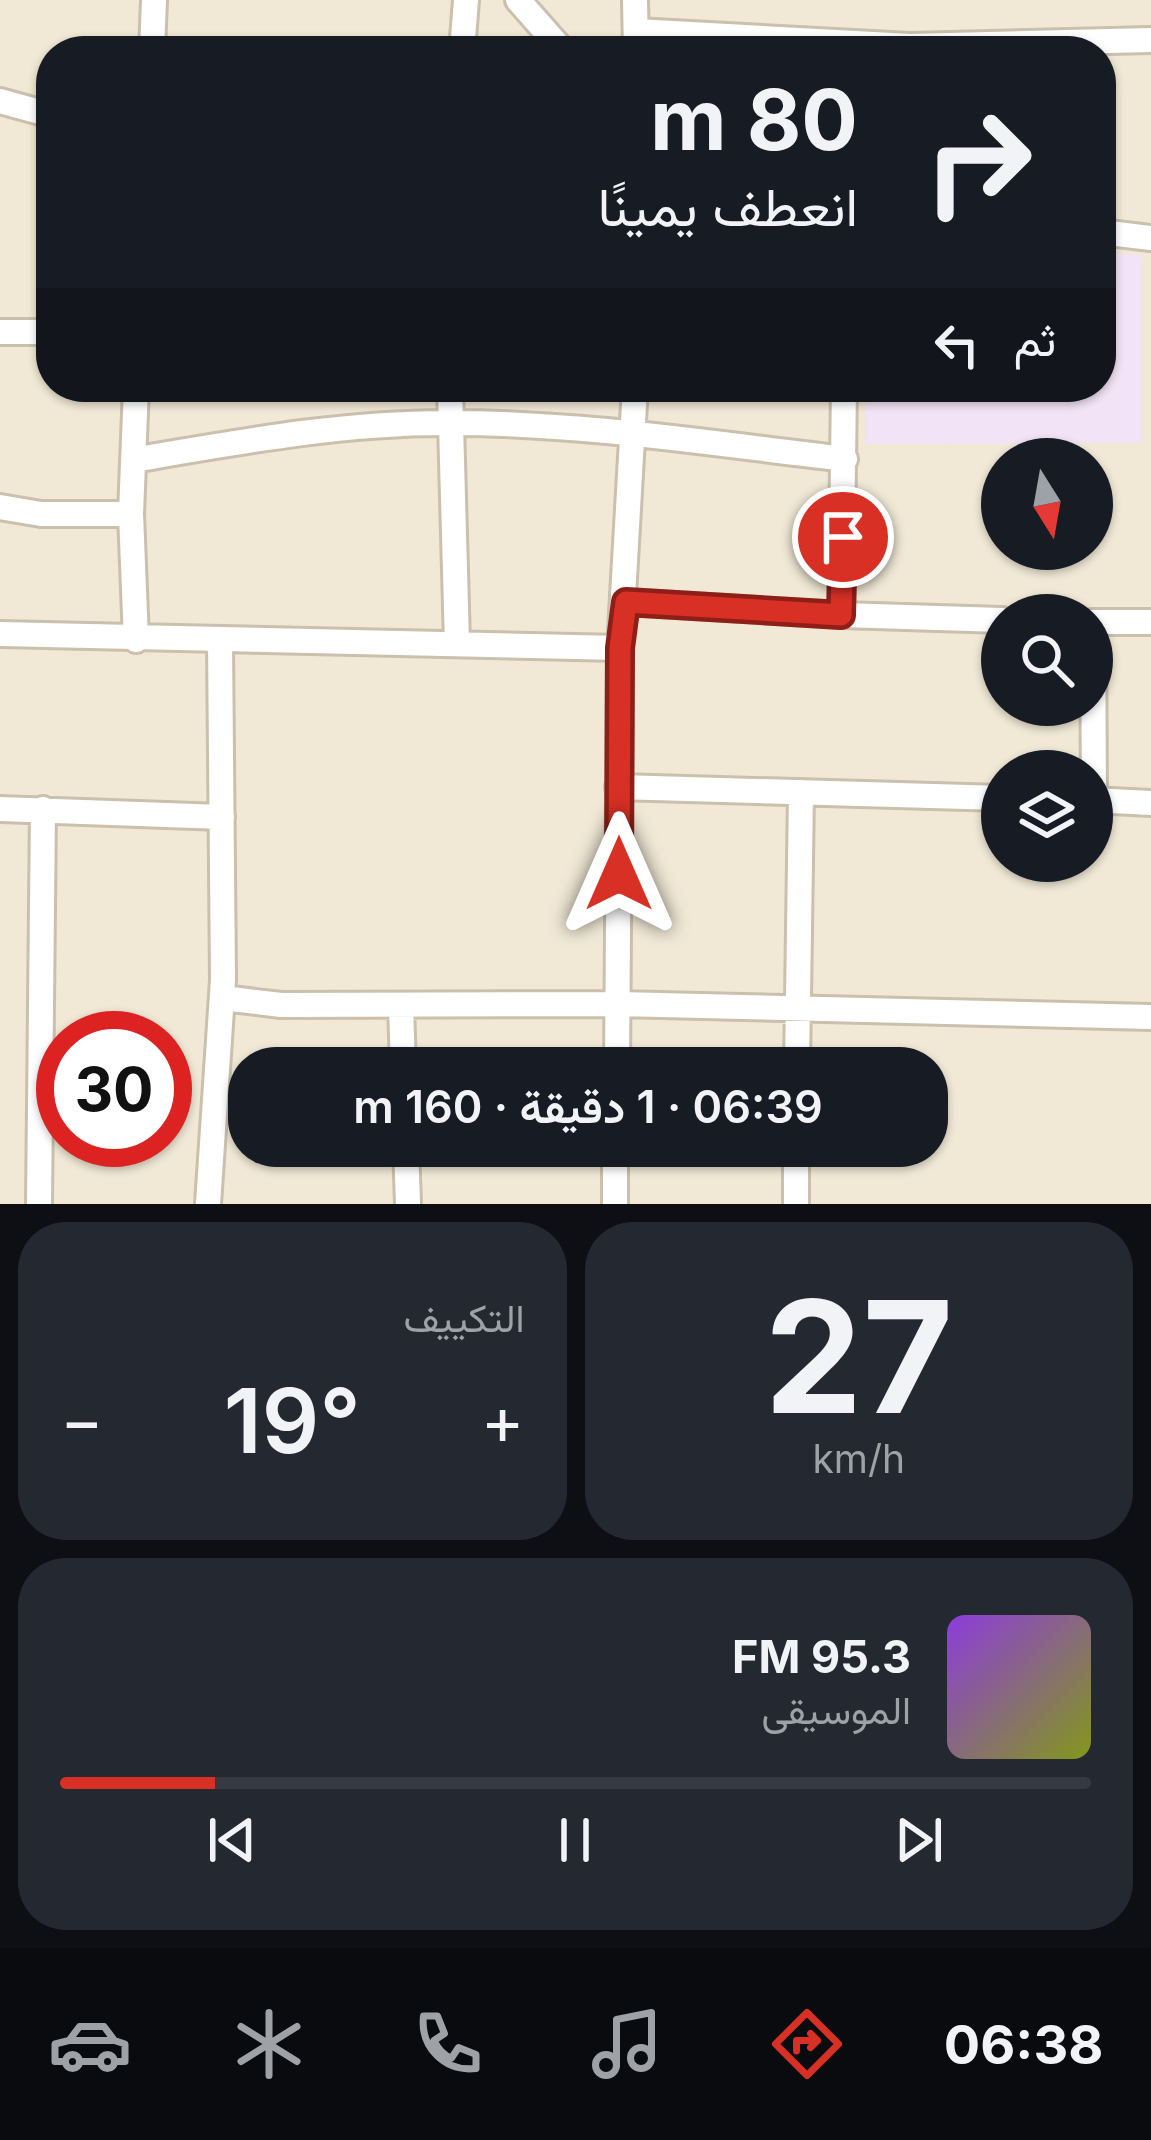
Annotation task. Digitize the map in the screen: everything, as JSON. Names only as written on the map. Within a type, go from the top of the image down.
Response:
[{"type":"street","points":[[153,36],[154,0]]},
{"type":"street","points":[[463,36],[466,0]]},
{"type":"street","points":[[518,0],[550,36]]},
{"type":"street","points":[[635,0],[636,36]]},
{"type":"street","points":[[1116,41],[1151,40]]},
{"type":"street","points":[[0,101],[36,111]]},
{"type":"street","points":[[1116,234],[1151,238]]},
{"type":"street","points":[[0,332],[36,332]]},
{"type":"street","points":[[136,402],[131,514],[136,640]]},
{"type":"street","points":[[450,402],[457,644]]},
{"type":"street","points":[[618,1047],[620,648],[635,402]]},
{"type":"street","points":[[841,615],[844,402]]},
{"type":"street","points":[[134,460],[271,437],[451,422],[635,434],[845,458]]},
{"type":"street","points":[[0,507],[41,514],[131,514]]},
{"type":"street","points":[[626,602],[981,619]]},
{"type":"street","points":[[1113,622],[1151,622]]},
{"type":"street","points":[[0,634],[620,648]]},
{"type":"street","points":[[208,1204],[223,998],[220,642]]},
{"type":"street","points":[[618,787],[981,797]]},
{"type":"street","points":[[797,1047],[802,792]]},
{"type":"street","points":[[1113,801],[1151,803]]},
{"type":"street","points":[[0,809],[221,817]]},
{"type":"street","points":[[39,1204],[43,809]]},
{"type":"street","points":[[223,998],[281,1005],[619,1004],[1151,1016]]},
{"type":"street","points":[[401,1005],[403,1047]]},
{"type":"street","points":[[407,1167],[408,1204]]},
{"type":"street","points":[[614,1204],[615,1167]]},
{"type":"street","points":[[796,1167],[796,1204]]},
{"type":"shaded area","points":[[0,0],[1151,0],[1151,1204],[0,1204]]},
{"type":"shaded area","points":[[1116,254],[1142,255],[1141,443],[1113,443],[1113,438],[981,438],[981,444],[866,444],[866,402],[1116,402]]},
{"type":"route","points":[[619,874],[620,648],[626,602],[841,615],[843,537]]}]
